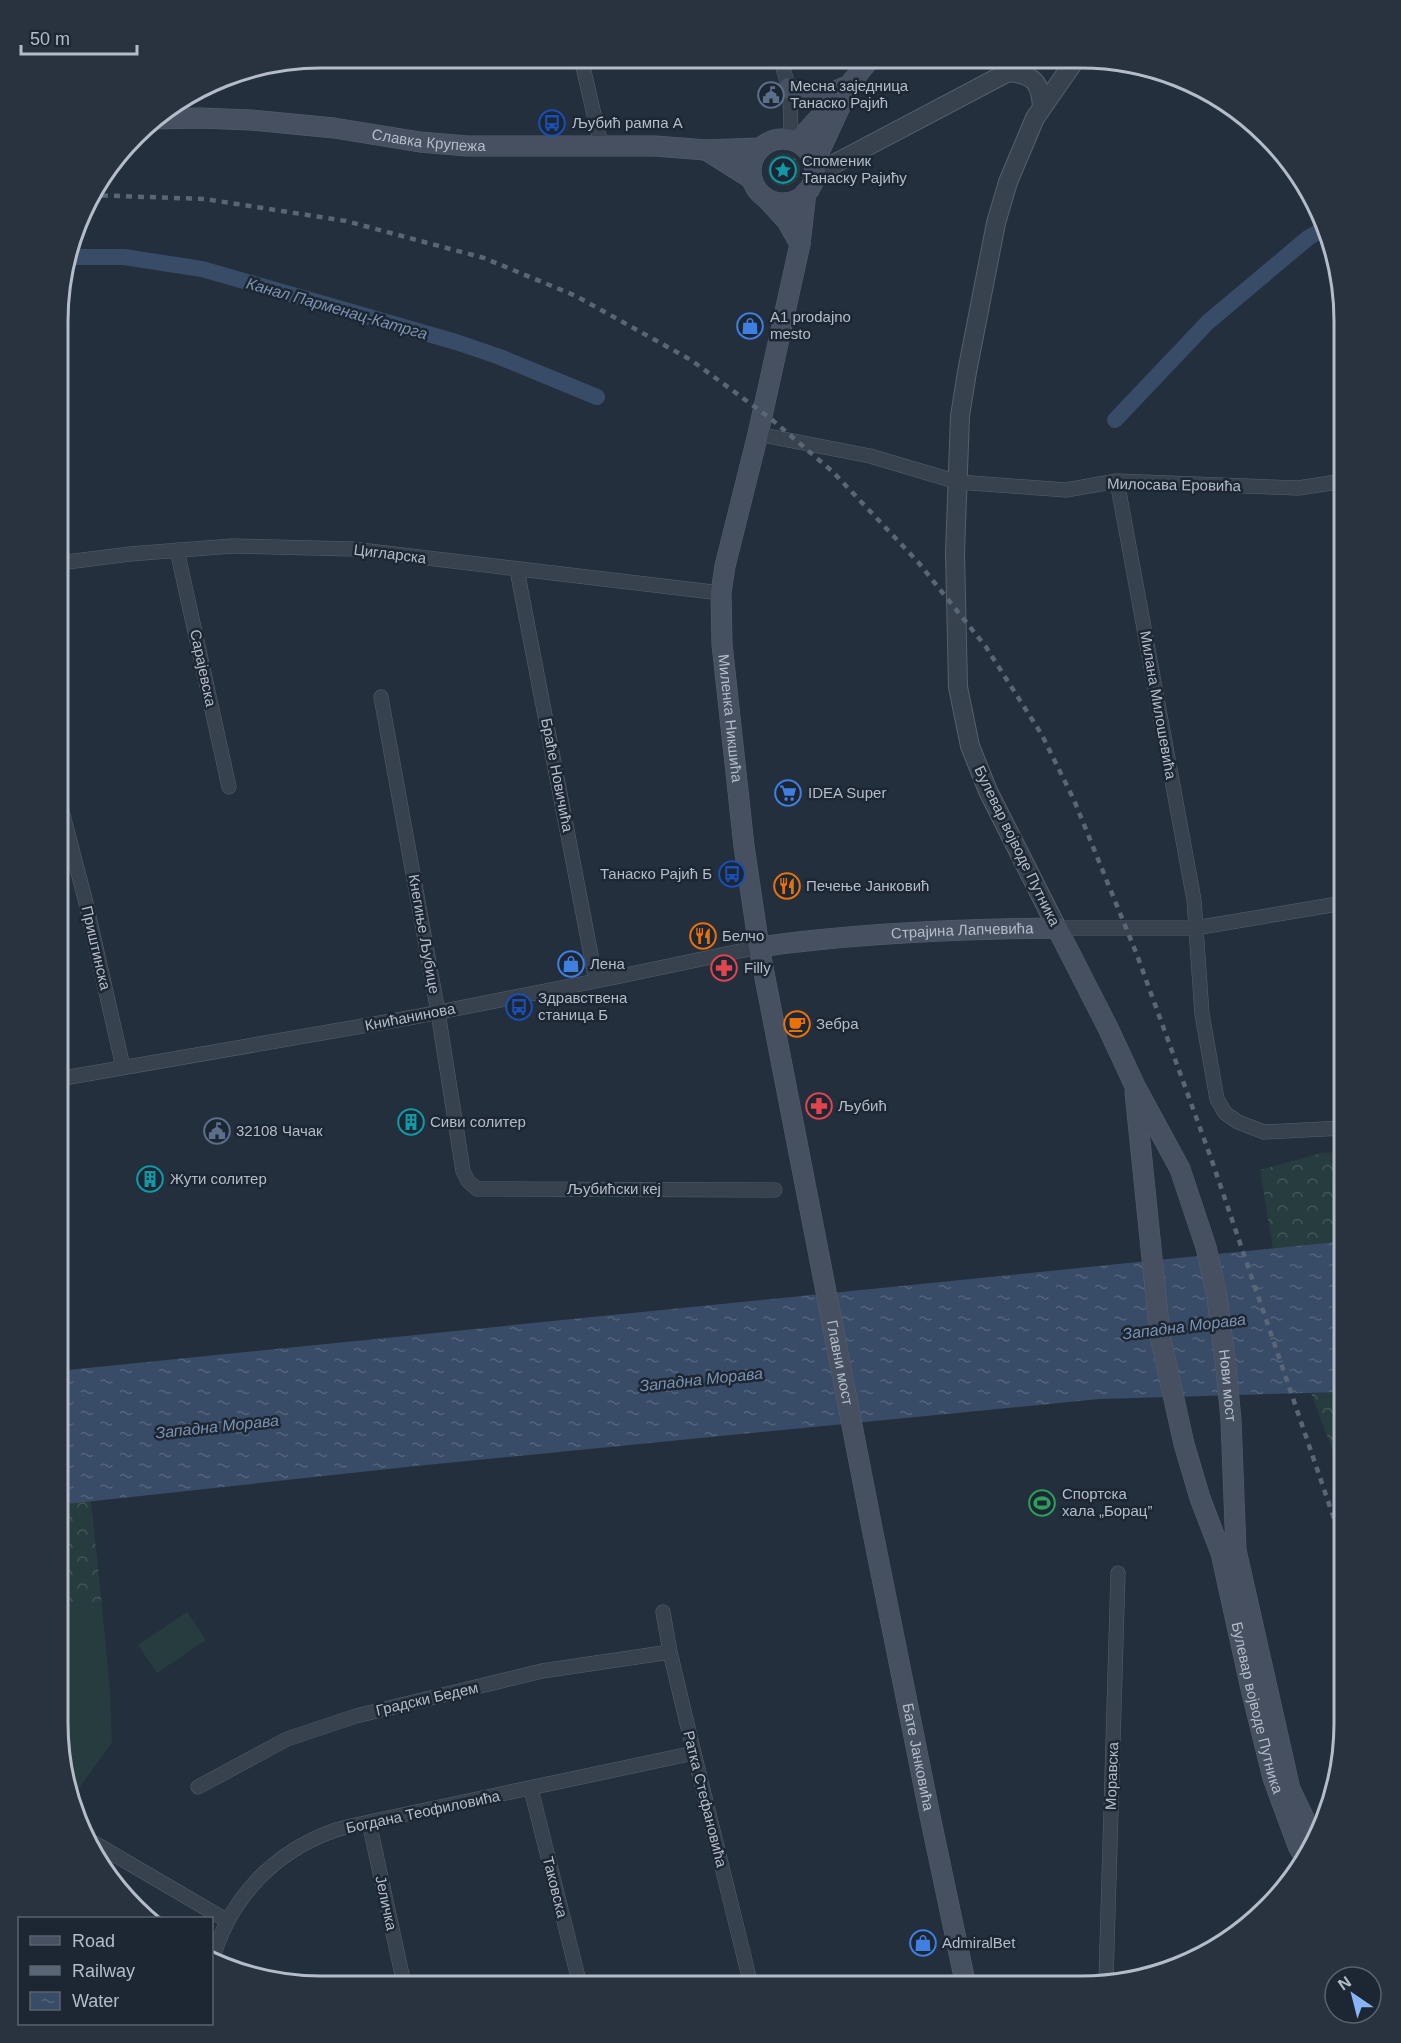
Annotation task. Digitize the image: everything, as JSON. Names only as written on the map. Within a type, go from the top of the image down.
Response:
[{"type":"main road","points":[[794,141],[863,68]]},
{"type":"main road","points":[[789,88],[804,98],[815,98],[850,84]]},
{"type":"main road","points":[[766,198],[783,203],[800,198],[807,192],[812,184],[814,168],[850,84]]},
{"type":"main road","name":"Славка Крупежа","points":[[169,119],[291,123],[420,142],[467,146],[601,145],[706,150],[760,148]]},
{"type":"main road","points":[[800,244],[787,221],[759,193],[752,179],[751,168],[760,148],[775,140],[794,141],[804,147],[814,168]]},
{"type":"main road","points":[[706,150],[752,179]]},
{"type":"main road","name":"Миленка Никшића","points":[[807,192],[800,244],[758,434],[724,566],[721,627],[731,738],[759,946],[808,1194]]},
{"type":"main road","name":"Страјина Лапчевића","points":[[759,946],[997,928],[1057,928]]},
{"type":"main road","name":"Булевар војводе Путника","points":[[1057,928],[1135,1086],[1158,1125]]},
{"type":"main road","name":"Булевар војводе Путника","points":[[1135,1086],[1160,1336],[1184,1444],[1200,1498],[1229,1551],[1290,1789],[1309,1829]]},
{"type":"main road","name":"Нови мост","points":[[1158,1125],[1180,1169],[1206,1247],[1217,1297],[1231,1420],[1229,1551]]},
{"type":"main road","name":"Главни мост","points":[[808,1194],[872,1528]]},
{"type":"main road","name":"Бате Јанковића","points":[[872,1528],[964,1976]]},
{"type":"main road","name":"Булевар војводе Путника","points":[[1229,1551],[1251,1689],[1273,1778],[1300,1849]]},
{"type":"street","points":[[583,68],[601,145]]},
{"type":"street","points":[[783,68],[789,88],[794,141]]},
{"type":"street","points":[[814,168],[1017,68]]},
{"type":"street","name":"Булевар војводе Путника","points":[[1057,928],[988,791],[970,746],[958,687],[955,553],[960,416],[996,223],[1022,146],[1042,106],[1069,68]]},
{"type":"street","points":[[1010,72],[1023,74],[1034,80],[1041,91],[1042,106]]},
{"type":"street","name":"Милосава Еровића","points":[[758,434],[870,456],[958,482],[1065,490],[1117,482],[1298,488],[1334,483]]},
{"type":"street","name":"Милана Милошевића","points":[[1117,482],[1194,900],[1202,1014],[1217,1099],[1225,1113],[1238,1122],[1264,1132],[1334,1128]]},
{"type":"street","name":"Цигларска","points":[[68,562],[232,546],[352,549],[721,593]]},
{"type":"street","name":"Сарајевска","points":[[177,550],[229,787]]},
{"type":"street","name":"Браће Новичића","points":[[518,570],[596,981]]},
{"type":"street","name":"Кнегиње Љубице","points":[[381,697],[438,1012],[464,1171]]},
{"type":"street","name":"Приштинска","points":[[68,838],[85,899],[123,1067]]},
{"type":"street","name":"Страјина Лапчевића","points":[[1057,928],[1195,928],[1334,905]]},
{"type":"street","name":"Книћанинова","points":[[68,1077],[438,1012],[759,946]]},
{"type":"street","name":"Љубићски кеј","points":[[464,1171],[468,1181],[477,1189],[775,1190]]},
{"type":"street","name":"Моравска","points":[[1106,1974],[1118,1573]]},
{"type":"street","name":"Ратка Стефановића","points":[[663,1612],[670,1652],[749,1976]]},
{"type":"street","name":"Градски Бедем","points":[[198,1787],[287,1739],[356,1716],[542,1671],[670,1652]]},
{"type":"street","name":"Богдана Теофиловића","points":[[215,1952],[226,1920],[248,1888],[271,1867],[300,1847],[332,1831],[694,1753]]},
{"type":"street","name":"Таковска","points":[[531,1789],[578,1976]]},
{"type":"street","name":"Јеличка","points":[[369,1822],[402,1976]]},
{"type":"street","points":[[100,1847],[226,1920]]},
{"type":"green space","points":[[784,154],[795,159],[800,170],[795,181],[784,186],[773,181],[768,170],[773,159]]},
{"type":"green space","points":[[1334,1152],[1334,1244],[1273,1249],[1260,1170],[1321,1153]]},
{"type":"green space","points":[[1334,1392],[1334,1454],[1311,1393]]},
{"type":"green space","points":[[91,1501],[102,1606],[68,1601],[68,1504]]},
{"type":"green space","points":[[68,1601],[102,1606],[110,1690],[112,1742],[77,1791],[68,1739]]},
{"type":"green space","points":[[187,1612],[206,1640],[157,1673],[138,1645]]},
{"type":"water","name":"Западна Морава","points":[[1334,1242],[1334,1392],[1099,1399],[416,1466],[68,1504],[68,1370]]},
{"type":"waterway","name":"Канал Парменац-Катрга","points":[[1115,420],[1208,322],[1317,232]]},
{"type":"waterway","name":"Канал Парменац-Катрга","points":[[76,257],[124,257],[202,269],[456,342],[500,357],[597,397]]},
{"type":"railway","points":[[100,195],[205,199],[346,221],[484,258],[576,296],[691,360],[770,418],[833,472],[918,562],[986,647],[1042,735],[1074,800],[1137,955],[1211,1158],[1334,1519]]},
{"type":"place","name":"Месна заједница Танаско Рајић","points":[[771,95]]},
{"type":"place","name":"Љубић рампа А","points":[[552,123]]},
{"type":"place","name":"Споменик Танаску Рајићу","points":[[783,170]]},
{"type":"place","name":"A1 prodajno mesto","points":[[750,326]]},
{"type":"place","name":"IDEA Super","points":[[788,793]]},
{"type":"place","name":"Танаско Рајић Б","points":[[732,874]]},
{"type":"place","name":"Печење Јанковић","points":[[787,886]]},
{"type":"place","name":"Белчо","points":[[703,936]]},
{"type":"place","name":"Лена","points":[[571,964]]},
{"type":"place","name":"Filly","points":[[724,968]]},
{"type":"place","name":"Здравствена станица Б","points":[[519,1007]]},
{"type":"place","name":"Зебра","points":[[797,1024]]},
{"type":"place","name":"Љубић","points":[[819,1106]]},
{"type":"place","name":"Сиви солитер","points":[[411,1122]]},
{"type":"place","name":"32108 Чачак","points":[[217,1131]]},
{"type":"place","name":"Жути солитер","points":[[150,1179]]},
{"type":"place","name":"Спортска хала „Борац”","points":[[1042,1503]]},
{"type":"place","name":"AdmiralBet","points":[[923,1943]]}]
